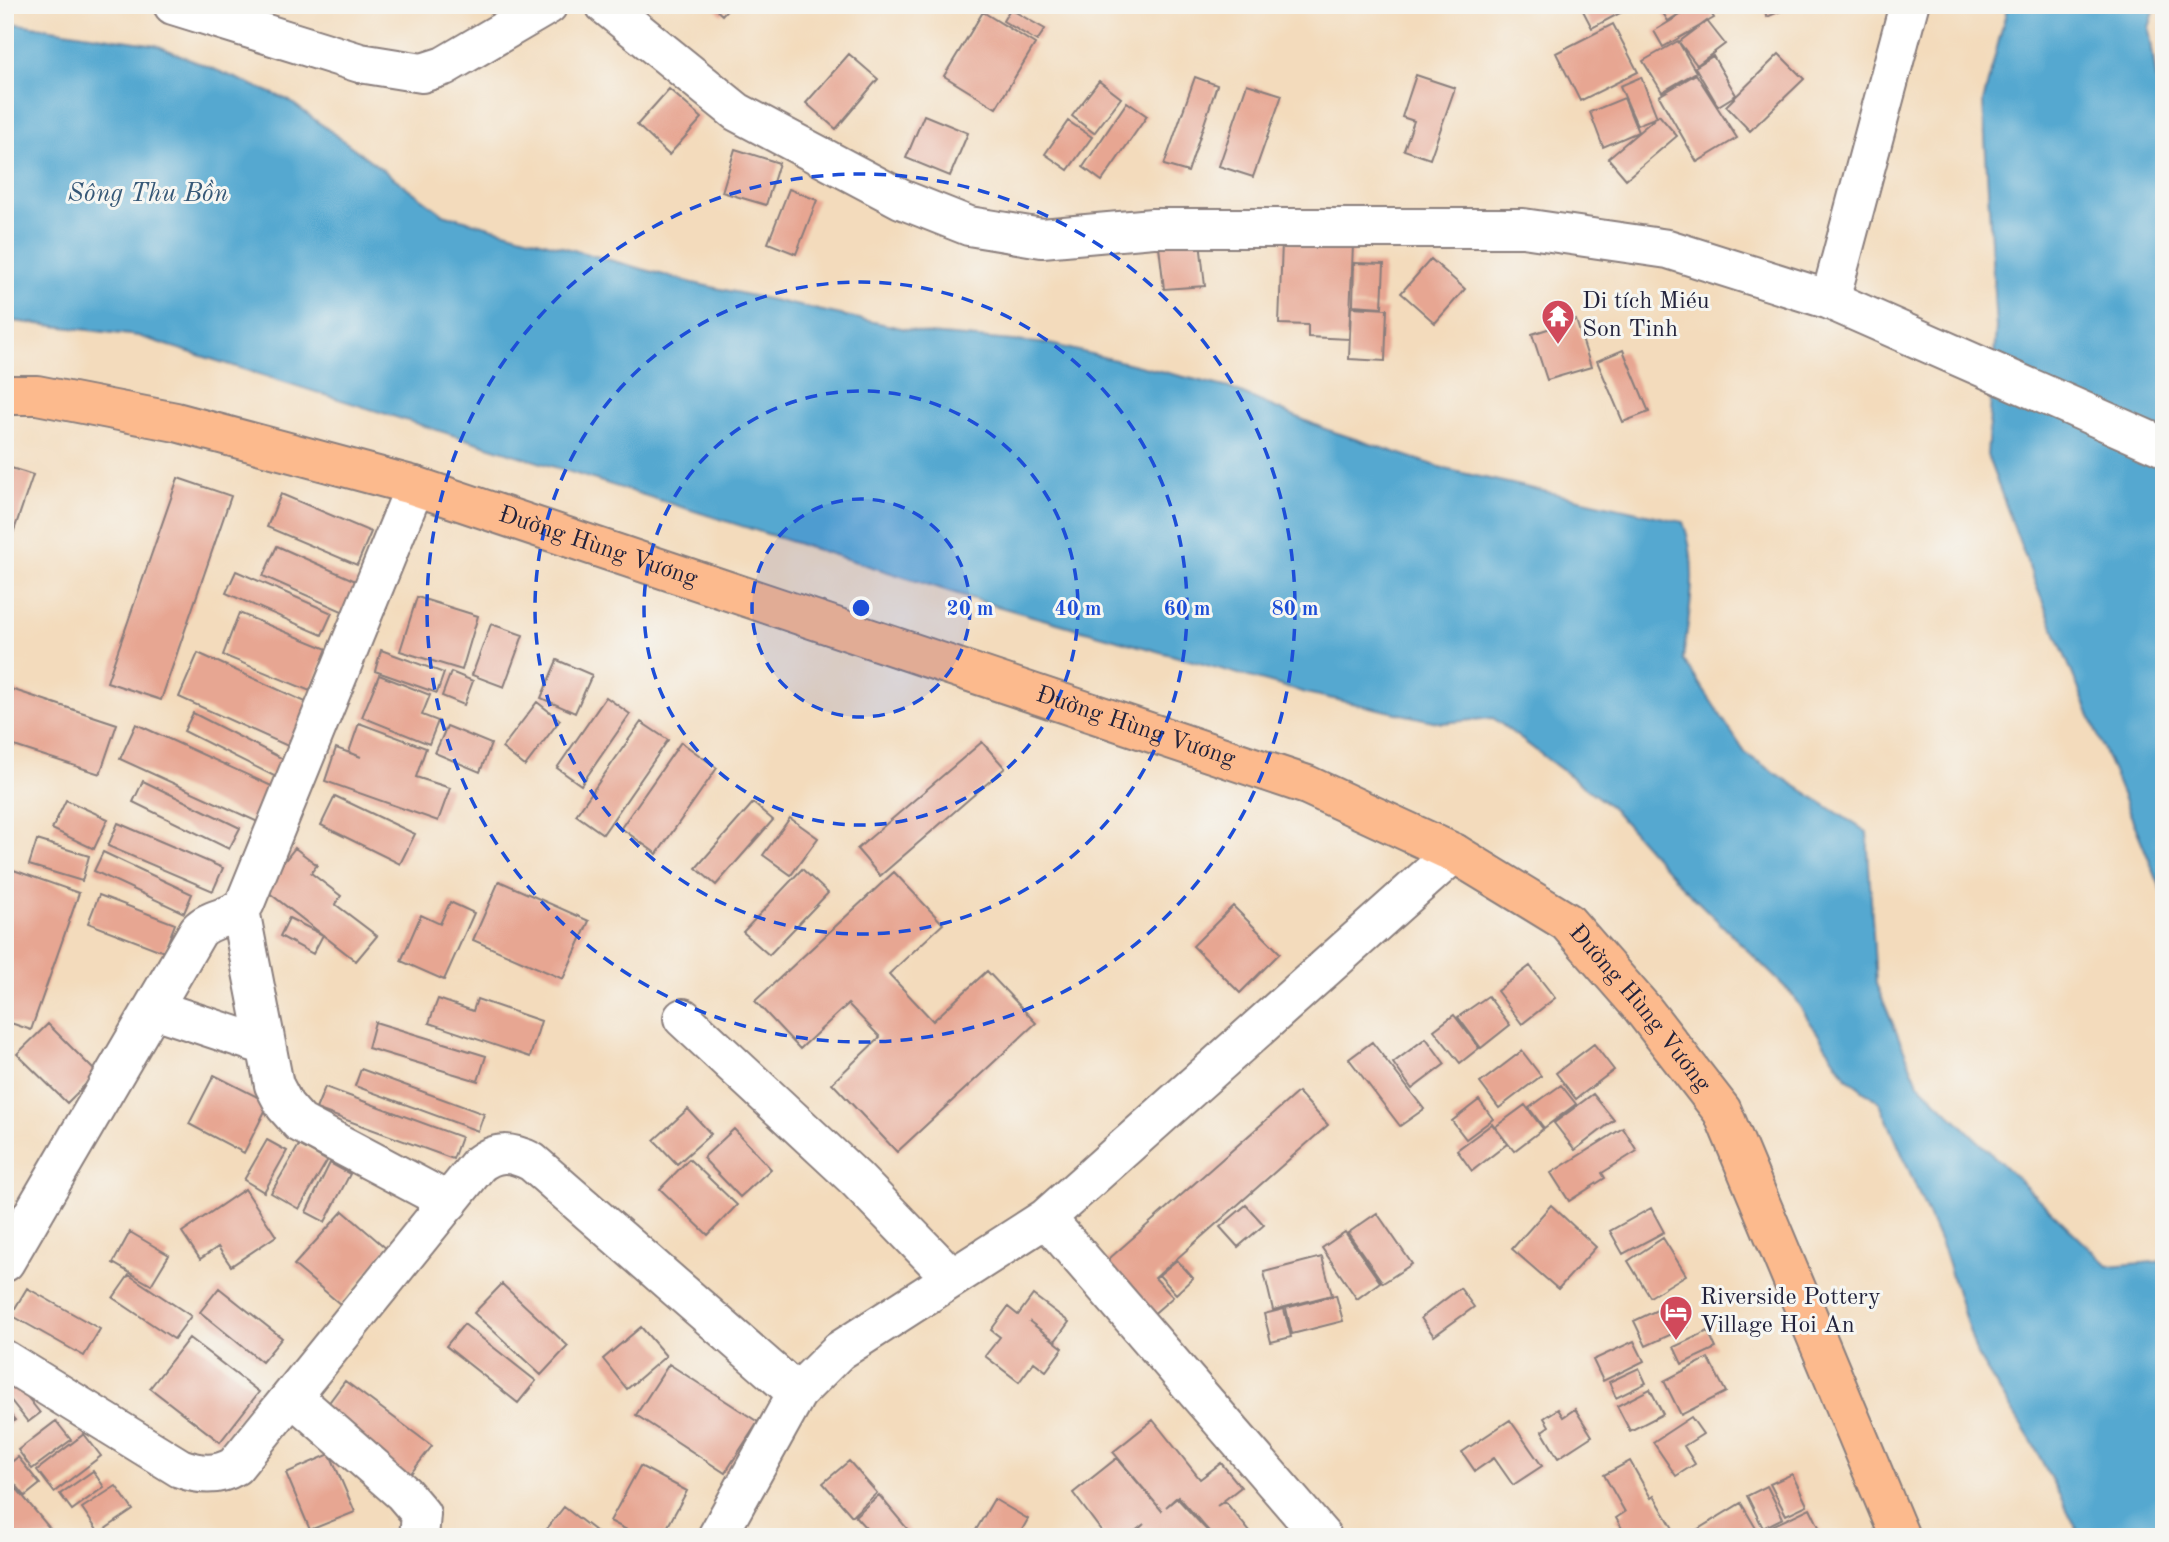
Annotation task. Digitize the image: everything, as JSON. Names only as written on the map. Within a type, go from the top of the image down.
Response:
[{"type":"main road","name":"Đường Hùng Vương","points":[[5,396],[37,395],[176,422],[415,486],[1307,785],[1454,853],[1567,922],[1642,1007],[1722,1111],[1900,1537]]},
{"type":"street","points":[[173,5],[360,62],[422,73],[444,66],[548,5]]},
{"type":"street","points":[[605,5],[737,112],[901,199],[969,226],[1042,238],[1153,228],[1523,228],[1668,249],[1830,300],[2164,447]]},
{"type":"street","points":[[1830,300],[1909,5]]},
{"type":"street","points":[[415,486],[240,910],[274,1085],[285,1106],[300,1123],[449,1202]]},
{"type":"street","points":[[717,1537],[797,1393],[839,1351],[1046,1217],[1454,853]]},
{"type":"street","points":[[5,1262],[198,931],[204,925],[240,910]]},
{"type":"street","points":[[154,1009],[266,1046]]},
{"type":"street","points":[[683,1018],[856,1180],[952,1278]]},
{"type":"street","points":[[5,1360],[180,1468],[195,1474],[225,1472],[235,1466],[487,1157],[510,1154],[532,1162],[797,1393]]},
{"type":"street","points":[[1046,1217],[1322,1537]]},
{"type":"street","points":[[292,1396],[403,1493],[421,1514],[419,1537]]},
{"type":"water","points":[[2008,5],[2156,5],[2149,28],[2164,132],[2164,896],[2035,583],[1987,455],[1996,328],[1983,102]]},
{"type":"water","name":"Sông Thu Bồn","points":[[5,22],[156,45],[288,100],[443,214],[693,283],[929,334],[1050,344],[1229,388],[1325,429],[1449,470],[1683,522],[1691,555],[1692,590],[1683,659],[1746,754],[1867,832],[1876,984],[1918,1083],[2108,1266],[2164,1261],[2164,1537],[2081,1537],[2032,1442],[1977,1355],[1943,1249],[1880,1103],[1847,1078],[1791,993],[1676,880],[1611,807],[1493,718],[1442,723],[1306,693],[993,605],[138,336],[5,320]]},
{"type":"building","points":[[711,5],[731,5],[722,15]]},
{"type":"building","points":[[1580,5],[1635,5],[1592,28]]},
{"type":"building","points":[[1658,5],[1693,5],[1668,21]]},
{"type":"building","points":[[1697,5],[1706,5],[1714,18],[1663,47],[1654,31]]},
{"type":"building","points":[[1762,5],[1795,5],[1767,17]]},
{"type":"building","points":[[1010,9],[1045,29],[1037,41],[1003,21]]},
{"type":"building","points":[[983,12],[1035,44],[996,108],[944,76]]},
{"type":"building","points":[[1707,21],[1725,44],[1697,65],[1679,42]]},
{"type":"building","points":[[1613,24],[1638,72],[1580,101],[1556,53]]},
{"type":"building","points":[[1678,41],[1696,72],[1662,92],[1643,61]]},
{"type":"building","points":[[849,54],[878,79],[836,129],[806,103]]},
{"type":"building","points":[[1779,54],[1804,79],[1750,131],[1726,106]]},
{"type":"building","points":[[1713,56],[1736,95],[1718,106],[1695,67]]},
{"type":"building","points":[[1696,74],[1737,138],[1697,162],[1659,96]]},
{"type":"building","points":[[1416,75],[1455,88],[1430,159],[1404,150],[1414,121],[1402,117]]},
{"type":"building","points":[[1195,77],[1217,85],[1188,172],[1164,165]]},
{"type":"building","points":[[1641,77],[1657,117],[1637,125],[1620,86]]},
{"type":"building","points":[[1099,81],[1121,98],[1094,133],[1072,116]]},
{"type":"building","points":[[1247,84],[1282,95],[1253,177],[1219,166]]},
{"type":"building","points":[[669,89],[702,118],[669,155],[637,125]]},
{"type":"building","points":[[1624,98],[1638,132],[1603,147],[1590,112]]},
{"type":"building","points":[[1127,102],[1147,116],[1102,181],[1083,167]]},
{"type":"building","points":[[924,115],[968,133],[950,176],[906,158]]},
{"type":"building","points":[[1659,115],[1677,136],[1626,179],[1608,158]]},
{"type":"building","points":[[1068,121],[1092,137],[1068,170],[1045,154]]},
{"type":"building","points":[[735,149],[779,163],[766,205],[722,192]]},
{"type":"building","points":[[789,189],[817,200],[796,254],[768,243]]},
{"type":"building","points":[[1199,233],[1205,286],[1164,289],[1158,238]]},
{"type":"building","points":[[1282,242],[1353,245],[1349,339],[1308,337],[1308,325],[1279,324]]},
{"type":"building","points":[[1431,259],[1465,289],[1435,323],[1401,293]]},
{"type":"building","points":[[1354,263],[1384,264],[1382,307],[1353,305]]},
{"type":"building","points":[[1351,307],[1387,309],[1385,361],[1349,359]]},
{"type":"building","points":[[1576,320],[1591,367],[1547,380],[1532,334]]},
{"type":"building","points":[[1623,350],[1649,412],[1623,422],[1597,361]]},
{"type":"building","points":[[5,466],[33,475],[6,554],[5,554]]},
{"type":"building","points":[[178,478],[231,496],[161,700],[107,682]]},
{"type":"building","points":[[281,494],[371,532],[357,565],[267,527]]},
{"type":"building","points":[[277,546],[358,582],[344,612],[263,576]]},
{"type":"building","points":[[236,571],[332,613],[322,635],[226,593]]},
{"type":"building","points":[[417,597],[478,616],[462,670],[400,651]]},
{"type":"building","points":[[239,613],[327,649],[310,691],[223,655]]},
{"type":"building","points":[[491,624],[523,635],[504,687],[472,675]]},
{"type":"building","points":[[381,650],[444,673],[437,693],[375,671]]},
{"type":"building","points":[[198,653],[310,704],[290,747],[179,697]]},
{"type":"building","points":[[557,660],[592,675],[575,713],[541,698]]},
{"type":"building","points":[[451,672],[473,681],[464,705],[442,696]]},
{"type":"building","points":[[379,675],[430,695],[422,715],[438,721],[429,744],[362,717]]},
{"type":"building","points":[[5,687],[117,724],[100,774],[5,743]]},
{"type":"building","points":[[606,697],[630,714],[581,785],[557,768]]},
{"type":"building","points":[[537,702],[560,720],[525,766],[502,748]]},
{"type":"building","points":[[193,713],[287,761],[278,778],[184,731]]},
{"type":"building","points":[[641,722],[668,740],[603,834],[576,815]]},
{"type":"building","points":[[359,723],[426,748],[416,777],[450,788],[438,821],[325,781],[336,748],[361,757],[349,752]]},
{"type":"building","points":[[136,724],[276,788],[260,823],[120,759]]},
{"type":"building","points":[[447,726],[491,744],[480,772],[435,753]]},
{"type":"building","points":[[681,742],[717,768],[657,854],[621,828]]},
{"type":"building","points":[[982,742],[1005,768],[880,876],[857,849]]},
{"type":"building","points":[[143,781],[240,828],[229,849],[133,802]]},
{"type":"building","points":[[335,796],[415,834],[400,864],[321,825]]},
{"type":"building","points":[[66,800],[108,819],[94,849],[52,829]]},
{"type":"building","points":[[753,803],[773,820],[716,885],[696,868]]},
{"type":"building","points":[[790,818],[818,838],[791,875],[763,855]]},
{"type":"building","points":[[118,823],[223,868],[213,891],[108,846]]},
{"type":"building","points":[[37,840],[89,856],[82,881],[29,865]]},
{"type":"building","points":[[295,848],[317,865],[311,873],[341,896],[335,904],[377,936],[356,961],[263,888]]},
{"type":"building","points":[[103,852],[192,894],[184,913],[94,871]]},
{"type":"building","points":[[5,867],[79,893],[31,1030],[5,1021]]},
{"type":"building","points":[[802,869],[828,893],[769,955],[743,932]]},
{"type":"building","points":[[894,872],[943,924],[889,974],[933,1021],[987,971],[1036,1023],[897,1152],[832,1083],[880,1037],[848,1004],[800,1049],[755,1001]]},
{"type":"building","points":[[499,881],[589,921],[563,979],[473,940]]},
{"type":"building","points":[[99,895],[175,924],[164,952],[88,923]]},
{"type":"building","points":[[450,902],[474,913],[444,980],[401,961],[421,915],[440,924]]},
{"type":"building","points":[[1233,906],[1280,953],[1240,993],[1193,946]]},
{"type":"building","points":[[289,918],[323,935],[313,954],[280,936]]},
{"type":"building","points":[[1530,966],[1555,998],[1522,1024],[1497,991]]},
{"type":"building","points":[[1488,996],[1510,1025],[1481,1048],[1458,1017]]},
{"type":"building","points":[[438,999],[473,1011],[477,999],[541,1021],[530,1057],[429,1023]]},
{"type":"building","points":[[1454,1015],[1479,1048],[1460,1063],[1434,1030]]},
{"type":"building","points":[[375,1022],[486,1056],[478,1081],[368,1048]]},
{"type":"building","points":[[48,1024],[97,1073],[67,1103],[17,1054]]},
{"type":"building","points":[[1426,1038],[1445,1064],[1412,1089],[1393,1063]]},
{"type":"building","points":[[1372,1042],[1424,1109],[1400,1126],[1349,1059]]},
{"type":"building","points":[[1594,1044],[1614,1070],[1576,1099],[1556,1073]]},
{"type":"building","points":[[1522,1051],[1541,1076],[1499,1108],[1480,1083]]},
{"type":"building","points":[[361,1069],[484,1114],[478,1131],[355,1086]]},
{"type":"building","points":[[214,1075],[269,1103],[244,1153],[189,1124]]},
{"type":"building","points":[[1561,1085],[1576,1104],[1544,1128],[1529,1108]]},
{"type":"building","points":[[325,1087],[461,1137],[453,1159],[316,1109]]},
{"type":"building","points":[[1298,1092],[1328,1125],[1155,1278],[1173,1297],[1150,1317],[1102,1265]]},
{"type":"building","points":[[1593,1094],[1614,1120],[1575,1150],[1554,1123]]},
{"type":"building","points":[[1479,1100],[1493,1119],[1466,1139],[1452,1121]]},
{"type":"building","points":[[1525,1105],[1543,1129],[1514,1151],[1495,1127]]},
{"type":"building","points":[[688,1109],[711,1134],[677,1164],[654,1140]]},
{"type":"building","points":[[1492,1124],[1507,1144],[1472,1171],[1457,1150]]},
{"type":"building","points":[[1623,1128],[1637,1151],[1602,1173],[1605,1178],[1569,1201],[1551,1173]]},
{"type":"building","points":[[734,1129],[771,1169],[740,1197],[703,1158]]},
{"type":"building","points":[[267,1140],[287,1151],[264,1192],[244,1180]]},
{"type":"building","points":[[299,1145],[327,1161],[299,1209],[271,1193]]},
{"type":"building","points":[[689,1159],[737,1205],[708,1235],[660,1189]]},
{"type":"building","points":[[330,1163],[350,1174],[325,1222],[306,1212]]},
{"type":"building","points":[[245,1189],[276,1236],[231,1266],[218,1247],[200,1259],[182,1232]]},
{"type":"building","points":[[1246,1205],[1264,1225],[1238,1247],[1220,1227]]},
{"type":"building","points":[[1551,1205],[1596,1247],[1558,1289],[1512,1249]]},
{"type":"building","points":[[1651,1208],[1664,1232],[1623,1254],[1610,1231]]},
{"type":"building","points":[[343,1211],[387,1249],[340,1304],[294,1265]]},
{"type":"building","points":[[1377,1213],[1412,1264],[1383,1283],[1348,1233]]},
{"type":"building","points":[[130,1232],[169,1255],[151,1285],[113,1263]]},
{"type":"building","points":[[1345,1232],[1380,1282],[1357,1299],[1322,1248]]},
{"type":"building","points":[[1663,1238],[1686,1275],[1650,1297],[1628,1261]]},
{"type":"building","points":[[1322,1257],[1332,1295],[1273,1310],[1264,1272]]},
{"type":"building","points":[[1177,1260],[1193,1278],[1176,1294],[1159,1275]]},
{"type":"building","points":[[129,1275],[191,1316],[174,1339],[113,1298]]},
{"type":"building","points":[[502,1284],[568,1346],[541,1375],[474,1313]]},
{"type":"building","points":[[27,1288],[100,1329],[84,1356],[11,1315]]},
{"type":"building","points":[[219,1288],[282,1338],[262,1362],[200,1312]]},
{"type":"building","points":[[1460,1288],[1474,1307],[1434,1336],[1421,1318]]},
{"type":"building","points":[[1033,1295],[1069,1322],[1055,1341],[1029,1321],[1063,1348],[1046,1371],[1034,1362],[1019,1382],[985,1356],[1000,1337],[991,1330],[1008,1307],[1018,1315]]},
{"type":"building","points":[[1336,1295],[1343,1321],[1292,1334],[1286,1308]]},
{"type":"building","points":[[1674,1302],[1687,1327],[1646,1346],[1634,1321]]},
{"type":"building","points":[[1284,1309],[1291,1337],[1271,1342],[1264,1314]]},
{"type":"building","points":[[464,1324],[536,1381],[518,1403],[446,1346]]},
{"type":"building","points":[[641,1327],[666,1356],[627,1389],[603,1359]]},
{"type":"building","points":[[1708,1331],[1716,1348],[1682,1364],[1674,1347]]},
{"type":"building","points":[[189,1338],[259,1392],[220,1442],[150,1388]]},
{"type":"building","points":[[1634,1341],[1644,1361],[1603,1381],[1593,1360]]},
{"type":"building","points":[[1708,1358],[1726,1392],[1681,1415],[1664,1381]]},
{"type":"building","points":[[669,1364],[758,1422],[725,1473],[636,1415]]},
{"type":"building","points":[[1639,1368],[1646,1383],[1616,1398],[1609,1382]]},
{"type":"building","points":[[10,1375],[40,1413],[28,1422],[5,1393],[5,1378]]},
{"type":"building","points":[[345,1381],[432,1446],[405,1481],[319,1416]]},
{"type":"building","points":[[1650,1389],[1663,1414],[1630,1431],[1617,1406]]},
{"type":"building","points":[[5,1408],[15,1420],[5,1428]]},
{"type":"building","points":[[1558,1409],[1563,1417],[1575,1409],[1592,1436],[1558,1458],[1542,1431],[1549,1426],[1544,1418]]},
{"type":"building","points":[[1691,1417],[1703,1434],[1684,1446],[1695,1464],[1676,1476],[1653,1442]]},
{"type":"building","points":[[1153,1420],[1200,1479],[1221,1463],[1241,1487],[1217,1506],[1225,1501],[1254,1537],[1214,1537],[1178,1496],[1166,1507],[1177,1498],[1213,1537],[1130,1537],[1144,1524],[1128,1537],[1106,1537],[1073,1493],[1117,1458],[1162,1511],[1113,1452]]},
{"type":"building","points":[[1510,1420],[1542,1466],[1513,1485],[1494,1458],[1475,1471],[1462,1452]]},
{"type":"building","points":[[56,1421],[71,1440],[32,1469],[18,1450]]},
{"type":"building","points":[[84,1434],[101,1456],[54,1492],[37,1470]]},
{"type":"building","points":[[330,1454],[355,1512],[310,1530],[286,1473]]},
{"type":"building","points":[[18,1457],[40,1484],[25,1496],[5,1472],[5,1467]]},
{"type":"building","points":[[849,1461],[877,1493],[852,1516],[823,1483]]},
{"type":"building","points":[[1630,1461],[1678,1537],[1627,1537],[1616,1518],[1625,1512],[1604,1475]]},
{"type":"building","points":[[640,1466],[687,1491],[662,1537],[640,1537],[610,1521]]},
{"type":"building","points":[[93,1471],[104,1487],[72,1510],[60,1494]]},
{"type":"building","points":[[1792,1474],[1807,1505],[1786,1515],[1770,1484]]},
{"type":"building","points":[[116,1486],[133,1510],[99,1533],[82,1508]]},
{"type":"building","points":[[1767,1486],[1783,1518],[1763,1528],[1747,1496]]},
{"type":"building","points":[[17,1489],[57,1537],[5,1537],[5,1499]]},
{"type":"building","points":[[879,1495],[910,1532],[904,1537],[874,1537],[855,1516]]},
{"type":"building","points":[[994,1499],[1028,1519],[1018,1537],[973,1535]]},
{"type":"building","points":[[1741,1503],[1757,1530],[1744,1537],[1685,1537]]},
{"type":"building","points":[[564,1507],[599,1534],[597,1537],[554,1537],[546,1530]]},
{"type":"building","points":[[1810,1508],[1821,1531],[1809,1537],[1772,1537],[1768,1528]]},
{"type":"place","name":"Di tích Miéu Son Tinh","points":[[1558,346]]},
{"type":"place","name":"Riverside Pottery Village Hoi An","points":[[1676,1342]]}]
